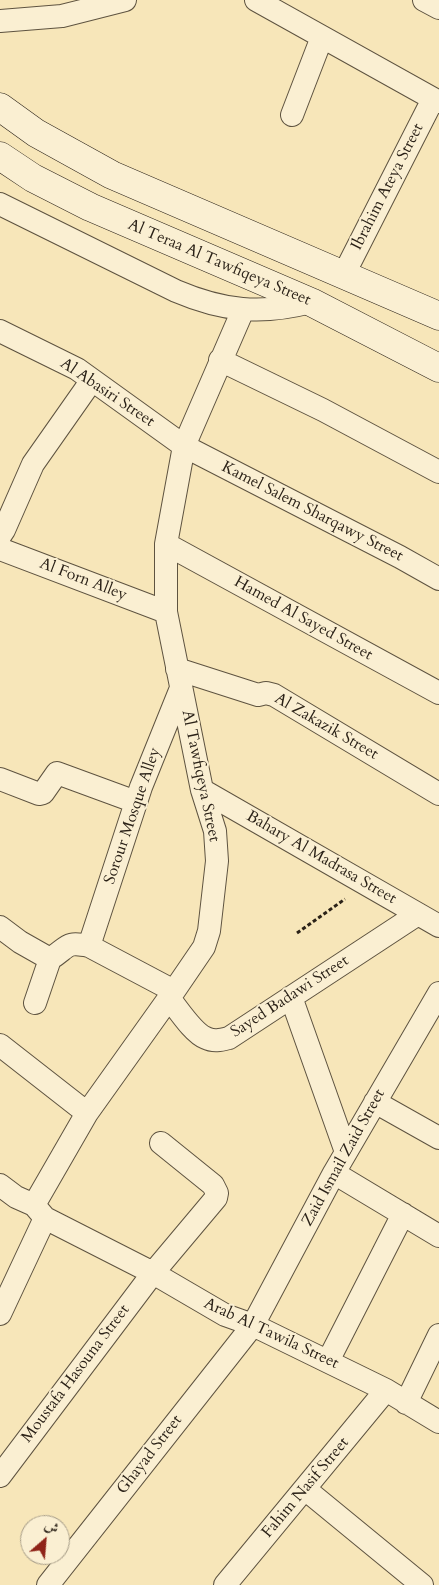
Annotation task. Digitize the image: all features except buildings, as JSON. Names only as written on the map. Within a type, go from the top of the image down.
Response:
[{"type":"main road","points":[[0,107],[36,133],[112,175],[344,274],[436,309]]},
{"type":"main road","name":"Al Teraa Al Tawfiqeya Street","points":[[0,156],[34,178],[90,207],[311,302],[439,368]]},
{"type":"street","points":[[0,21],[62,16],[125,0]]},
{"type":"street","points":[[256,0],[436,101]]},
{"type":"street","points":[[424,0],[439,8]]},
{"type":"street","points":[[292,115],[322,37]]},
{"type":"street","name":"Ibrahim Ateya Street","points":[[344,274],[436,101]]},
{"type":"street","points":[[2,210],[198,300],[243,310],[288,308],[311,302]]},
{"type":"street","name":"Al Tawfiqeya Street","points":[[0,1314],[40,1212],[87,1112],[204,947],[209,931],[217,861],[215,831],[202,790],[166,612],[166,544],[184,446],[243,310]]},
{"type":"street","name":"Al Abasiri Street","points":[[0,331],[78,369],[184,446]]},
{"type":"street","points":[[220,360],[323,410],[439,472]]},
{"type":"street","points":[[0,536],[33,464],[92,380]]},
{"type":"street","name":"Kamel Salem Sharqawy Street","points":[[184,446],[439,579]]},
{"type":"street","name":"Hamed Al Sayed Street","points":[[166,544],[439,693]]},
{"type":"street","name":"Al Forn Alley","points":[[0,548],[166,612]]},
{"type":"street","name":"Al Zakazik Street","points":[[179,679],[258,695],[266,693],[274,695],[439,794]]},
{"type":"street","name":"Sorour Mosque Alley","points":[[89,946],[179,679]]},
{"type":"street","points":[[0,780],[39,794],[43,793],[57,773],[136,802]]},
{"type":"street","name":"Bahary Al Madrasa Street","points":[[202,790],[439,926]]},
{"type":"street","name":"Sayed Badawi Street","points":[[171,995],[196,1031],[206,1038],[217,1041],[229,1038],[418,914]]},
{"type":"street","points":[[0,927],[20,942],[50,959]]},
{"type":"street","points":[[35,1003],[50,959],[60,953],[65,946],[73,943],[89,946],[171,995]]},
{"type":"street","name":"Zaid Ismail Zaid Street","points":[[253,1325],[334,1173],[375,1102],[431,1025],[439,993]]},
{"type":"street","points":[[291,997],[346,1152]]},
{"type":"street","points":[[0,1045],[87,1112]]},
{"type":"street","points":[[375,1102],[439,1138]]},
{"type":"street","name":"Moustafa Hasouna Street","points":[[0,1476],[152,1272],[216,1198],[217,1193],[214,1185],[161,1143]]},
{"type":"street","points":[[334,1173],[439,1236]]},
{"type":"street","name":"Arab Al Tawila Street","points":[[0,1185],[40,1212],[152,1272],[225,1315],[253,1325],[328,1361],[386,1390],[439,1422]]},
{"type":"street","points":[[328,1361],[403,1214]]},
{"type":"street","name":"Ghayad Street","points":[[48,1585],[253,1325]]},
{"type":"street","points":[[406,1403],[439,1335]]},
{"type":"street","name":"Fahim Nasif Street","points":[[225,1585],[386,1390]]},
{"type":"street","points":[[305,1489],[415,1583]]},
{"type":"path","points":[[296,933],[366,884]]}]
